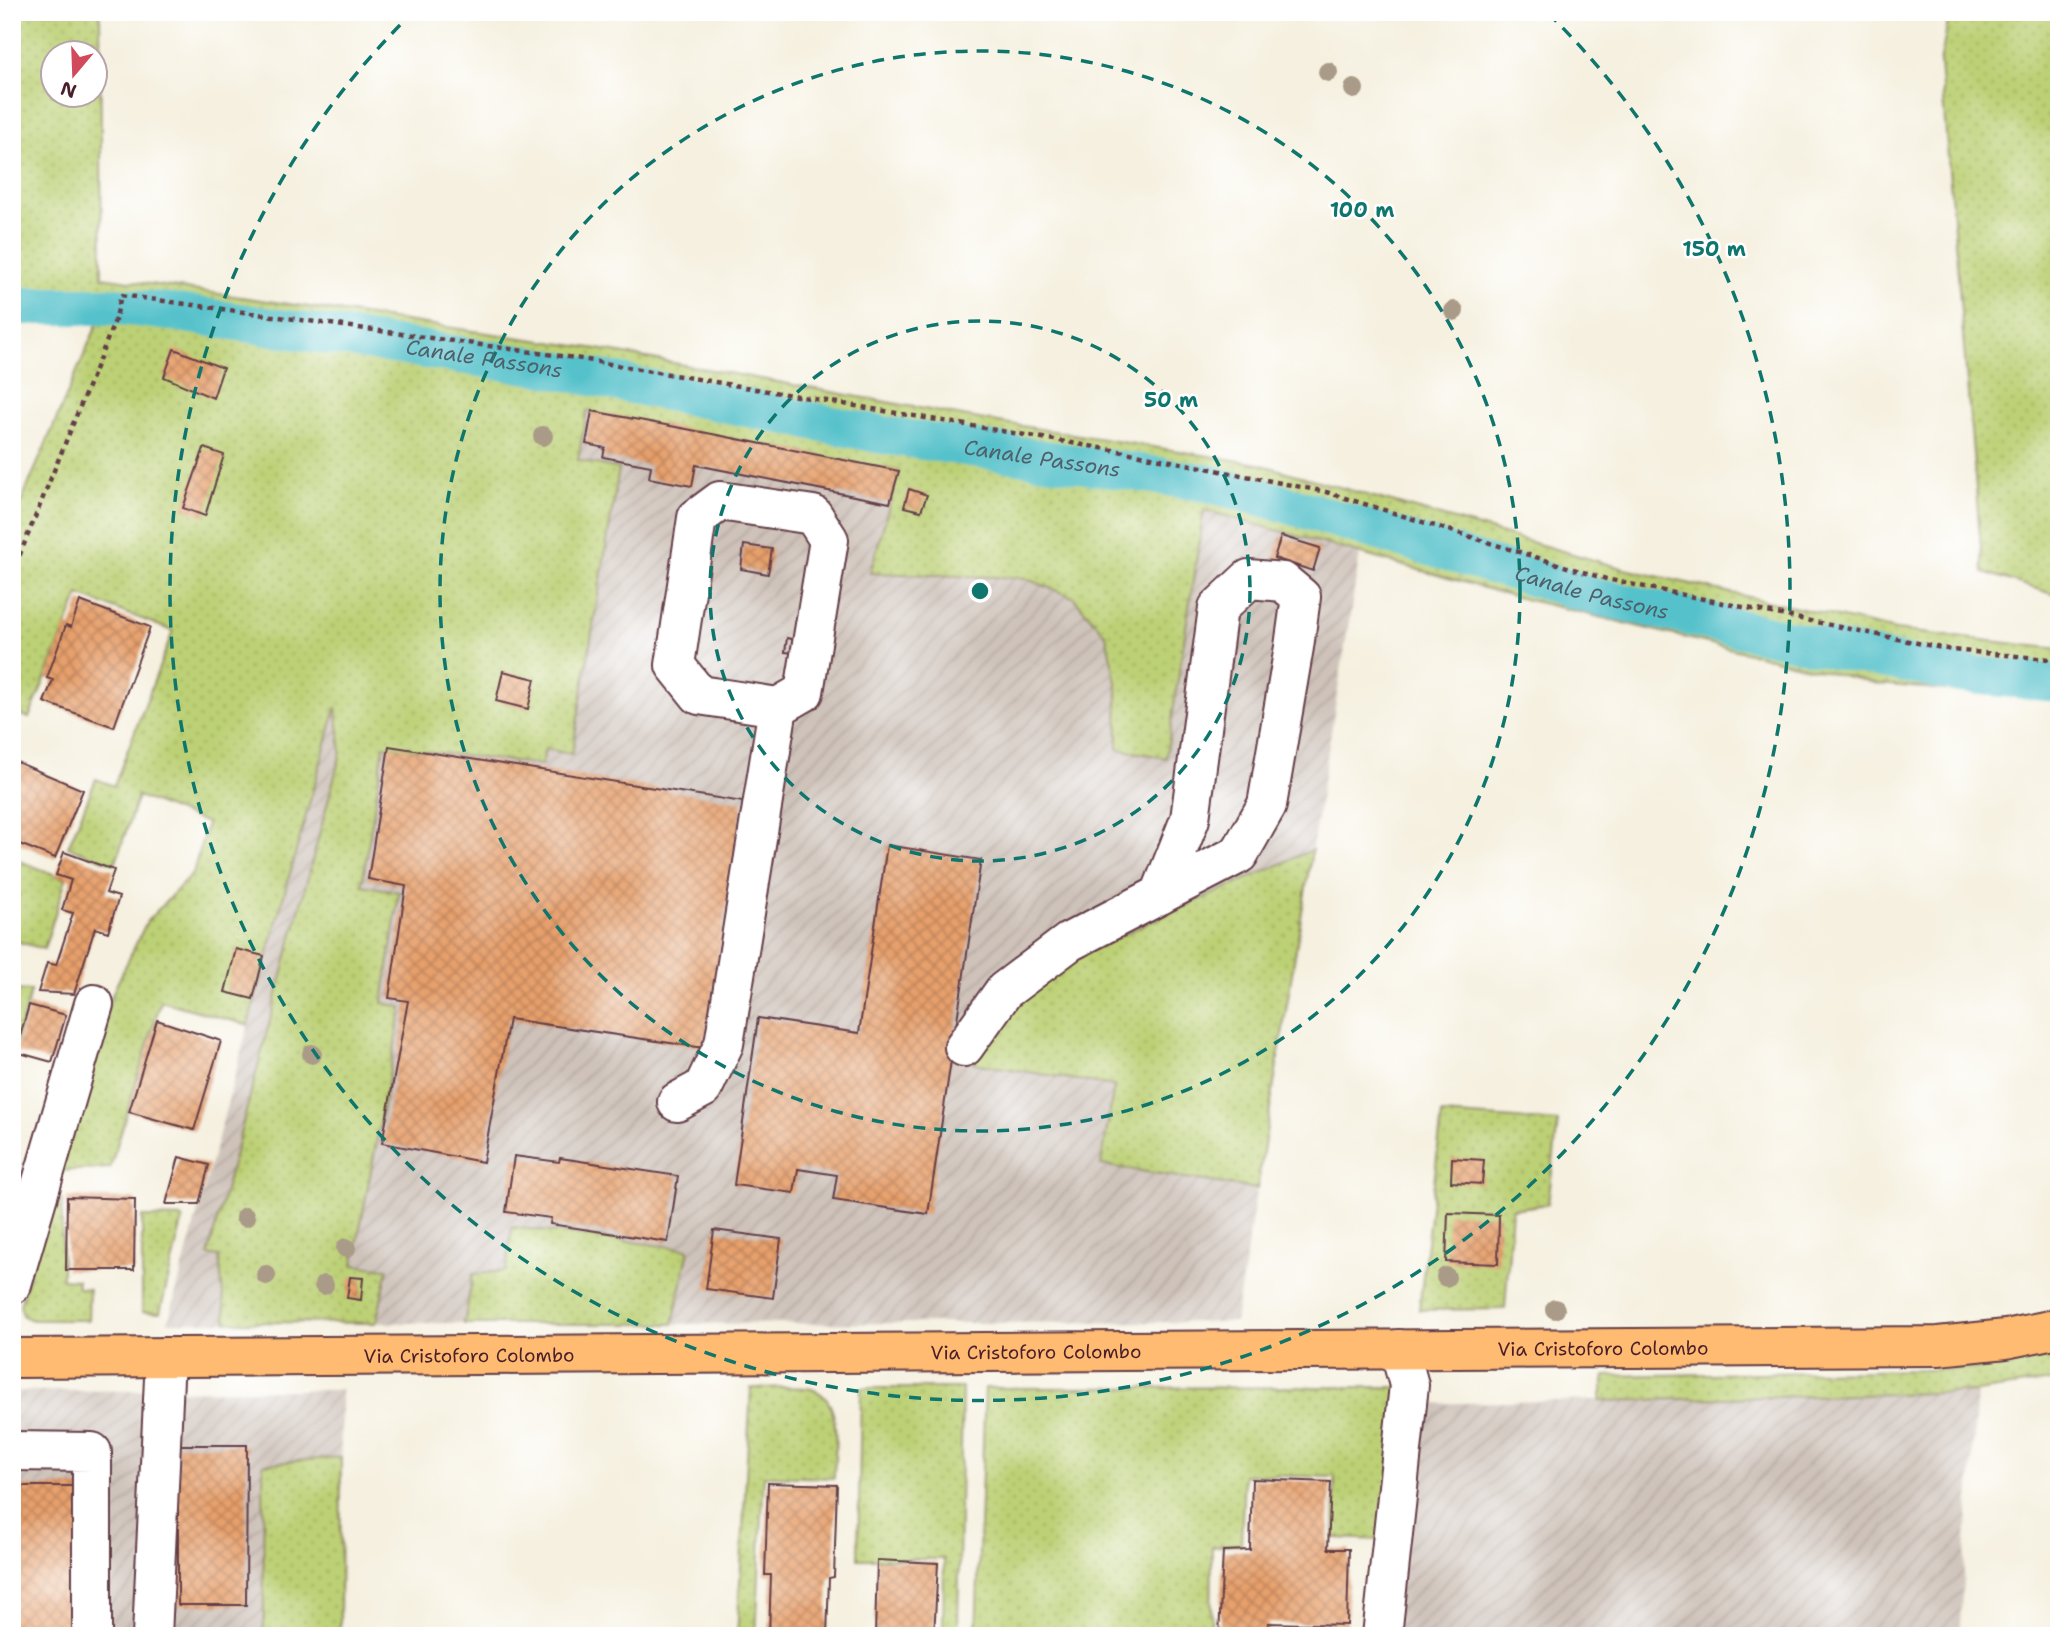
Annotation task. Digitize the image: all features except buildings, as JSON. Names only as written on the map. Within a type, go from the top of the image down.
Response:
[{"type":"main road","name":"Via Cristoforo Colombo","points":[[12,1358],[1938,1346],[2006,1339],[2059,1328]]},
{"type":"lane","points":[[720,500],[813,515],[829,540],[804,692],[778,707],[699,695],[675,665],[697,518],[720,500]]},
{"type":"lane","points":[[964,1047],[1004,991],[1069,942],[1160,895],[1238,854],[1267,805],[1294,647],[1301,597],[1283,582],[1249,579],[1218,608],[1190,819],[1160,895]]},
{"type":"lane","points":[[677,1102],[702,1088],[724,1044],[778,707]]},
{"type":"lane","points":[[12,1284],[94,1004]]},
{"type":"lane","points":[[1382,1636],[1409,1385],[1399,1349]]},
{"type":"lane","points":[[152,1636],[165,1357]]},
{"type":"lane","points":[[12,1451],[92,1452],[92,1636]]},
{"type":"path","points":[[12,574],[116,318],[121,295],[575,358],[1136,454],[1326,492],[1606,579],[1952,650],[2059,660]]},
{"type":"shaded area","points":[[423,382],[1203,510],[1360,554],[1235,1322],[168,1322]]},
{"type":"shaded area","points":[[341,1390],[340,1636],[12,1636],[12,1391]]},
{"type":"shaded area","points":[[1977,1392],[1959,1636],[1393,1636],[1417,1404]]},
{"type":"green space","points":[[12,12],[100,12],[100,38],[38,38],[38,108],[101,108],[102,277],[598,349],[979,419],[1259,464],[1625,569],[1896,630],[2059,649],[2059,700],[1878,684],[1520,598],[1204,510],[1166,758],[1118,749],[1117,687],[1106,635],[1073,597],[1024,578],[870,573],[899,471],[587,411],[578,460],[619,469],[572,754],[545,749],[542,765],[384,746],[362,885],[399,892],[383,1003],[402,1007],[353,1265],[388,1269],[376,1323],[226,1322],[219,1257],[208,1255],[341,752],[336,707],[248,1025],[161,1001],[110,1168],[59,1171],[113,992],[147,921],[193,873],[207,823],[138,796],[115,864],[68,847],[96,779],[114,786],[173,631],[79,595],[29,718],[12,712],[12,523],[99,320],[12,319]]},
{"type":"green space","points":[[1950,12],[2059,12],[2059,596],[1983,572],[1940,63]]},
{"type":"green space","points":[[1312,850],[1257,1189],[1101,1165],[1114,1086],[974,1063],[980,1042],[1042,975],[1141,926]]},
{"type":"green space","points":[[12,858],[66,879],[44,949],[12,940],[12,915],[19,894],[12,891]]},
{"type":"green space","points":[[12,990],[31,991],[15,1045],[12,1044]]},
{"type":"green space","points":[[1442,1114],[1558,1122],[1548,1204],[1512,1209],[1505,1309],[1419,1310]]},
{"type":"green space","points":[[52,1195],[62,1200],[62,1279],[77,1280],[78,1288],[89,1289],[88,1320],[32,1320],[23,1316],[20,1305]]},
{"type":"green space","points":[[142,1217],[183,1218],[160,1313],[142,1312]]},
{"type":"green space","points":[[512,1227],[689,1249],[673,1324],[464,1324],[473,1274],[506,1271]]},
{"type":"green space","points":[[2059,1353],[2059,1380],[1977,1392],[1600,1401],[1605,1376],[1979,1369]]},
{"type":"green space","points":[[1400,1387],[1383,1540],[1334,1538],[1335,1477],[1244,1475],[1241,1544],[1212,1547],[1211,1636],[976,1636],[985,1388]]},
{"type":"green space","points":[[751,1388],[806,1388],[819,1392],[827,1400],[835,1424],[834,1478],[764,1476],[756,1636],[737,1636]]},
{"type":"green space","points":[[861,1388],[962,1388],[958,1629],[943,1636],[944,1559],[858,1559]]},
{"type":"green space","points":[[341,1457],[340,1636],[264,1636],[263,1464]]},
{"type":"waterway","name":"Canale Passons","points":[[12,306],[118,306],[178,313],[541,367],[883,435],[1207,483],[1591,595],[1840,651],[1960,674],[2059,683]]}]
